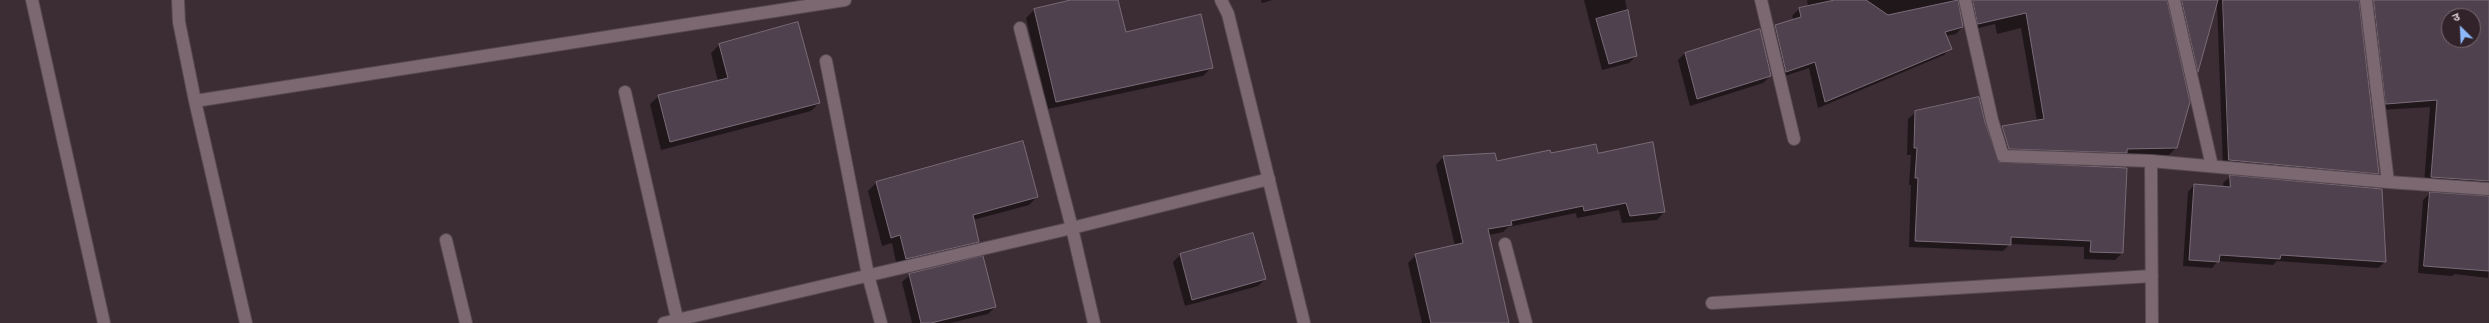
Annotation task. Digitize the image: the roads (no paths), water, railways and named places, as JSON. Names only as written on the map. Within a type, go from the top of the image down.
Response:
[{"type":"street","points":[[32,0],[104,323]]},
{"type":"street","points":[[178,0],[179,22],[195,101],[246,323]]},
{"type":"street","points":[[195,101],[844,0]]},
{"type":"street","points":[[1221,0],[1228,14],[1304,323]]},
{"type":"street","points":[[1761,0],[1794,139]]},
{"type":"street","points":[[1966,0],[1992,120],[2003,156],[2151,161],[2388,182],[2489,189]]},
{"type":"street","points":[[2174,0],[2212,166]]},
{"type":"street","points":[[2366,0],[2388,182]]},
{"type":"street","points":[[1020,28],[1072,228],[1094,323]]},
{"type":"street","points":[[826,61],[868,275],[881,323]]},
{"type":"street","points":[[625,92],[678,321]]},
{"type":"street","points":[[2151,161],[2152,323]]},
{"type":"street","points":[[664,323],[678,321],[1072,228],[1269,179]]},
{"type":"street","points":[[446,240],[466,323]]},
{"type":"street","points":[[1505,244],[1526,323]]},
{"type":"street","points":[[1712,303],[2152,276]]}]
